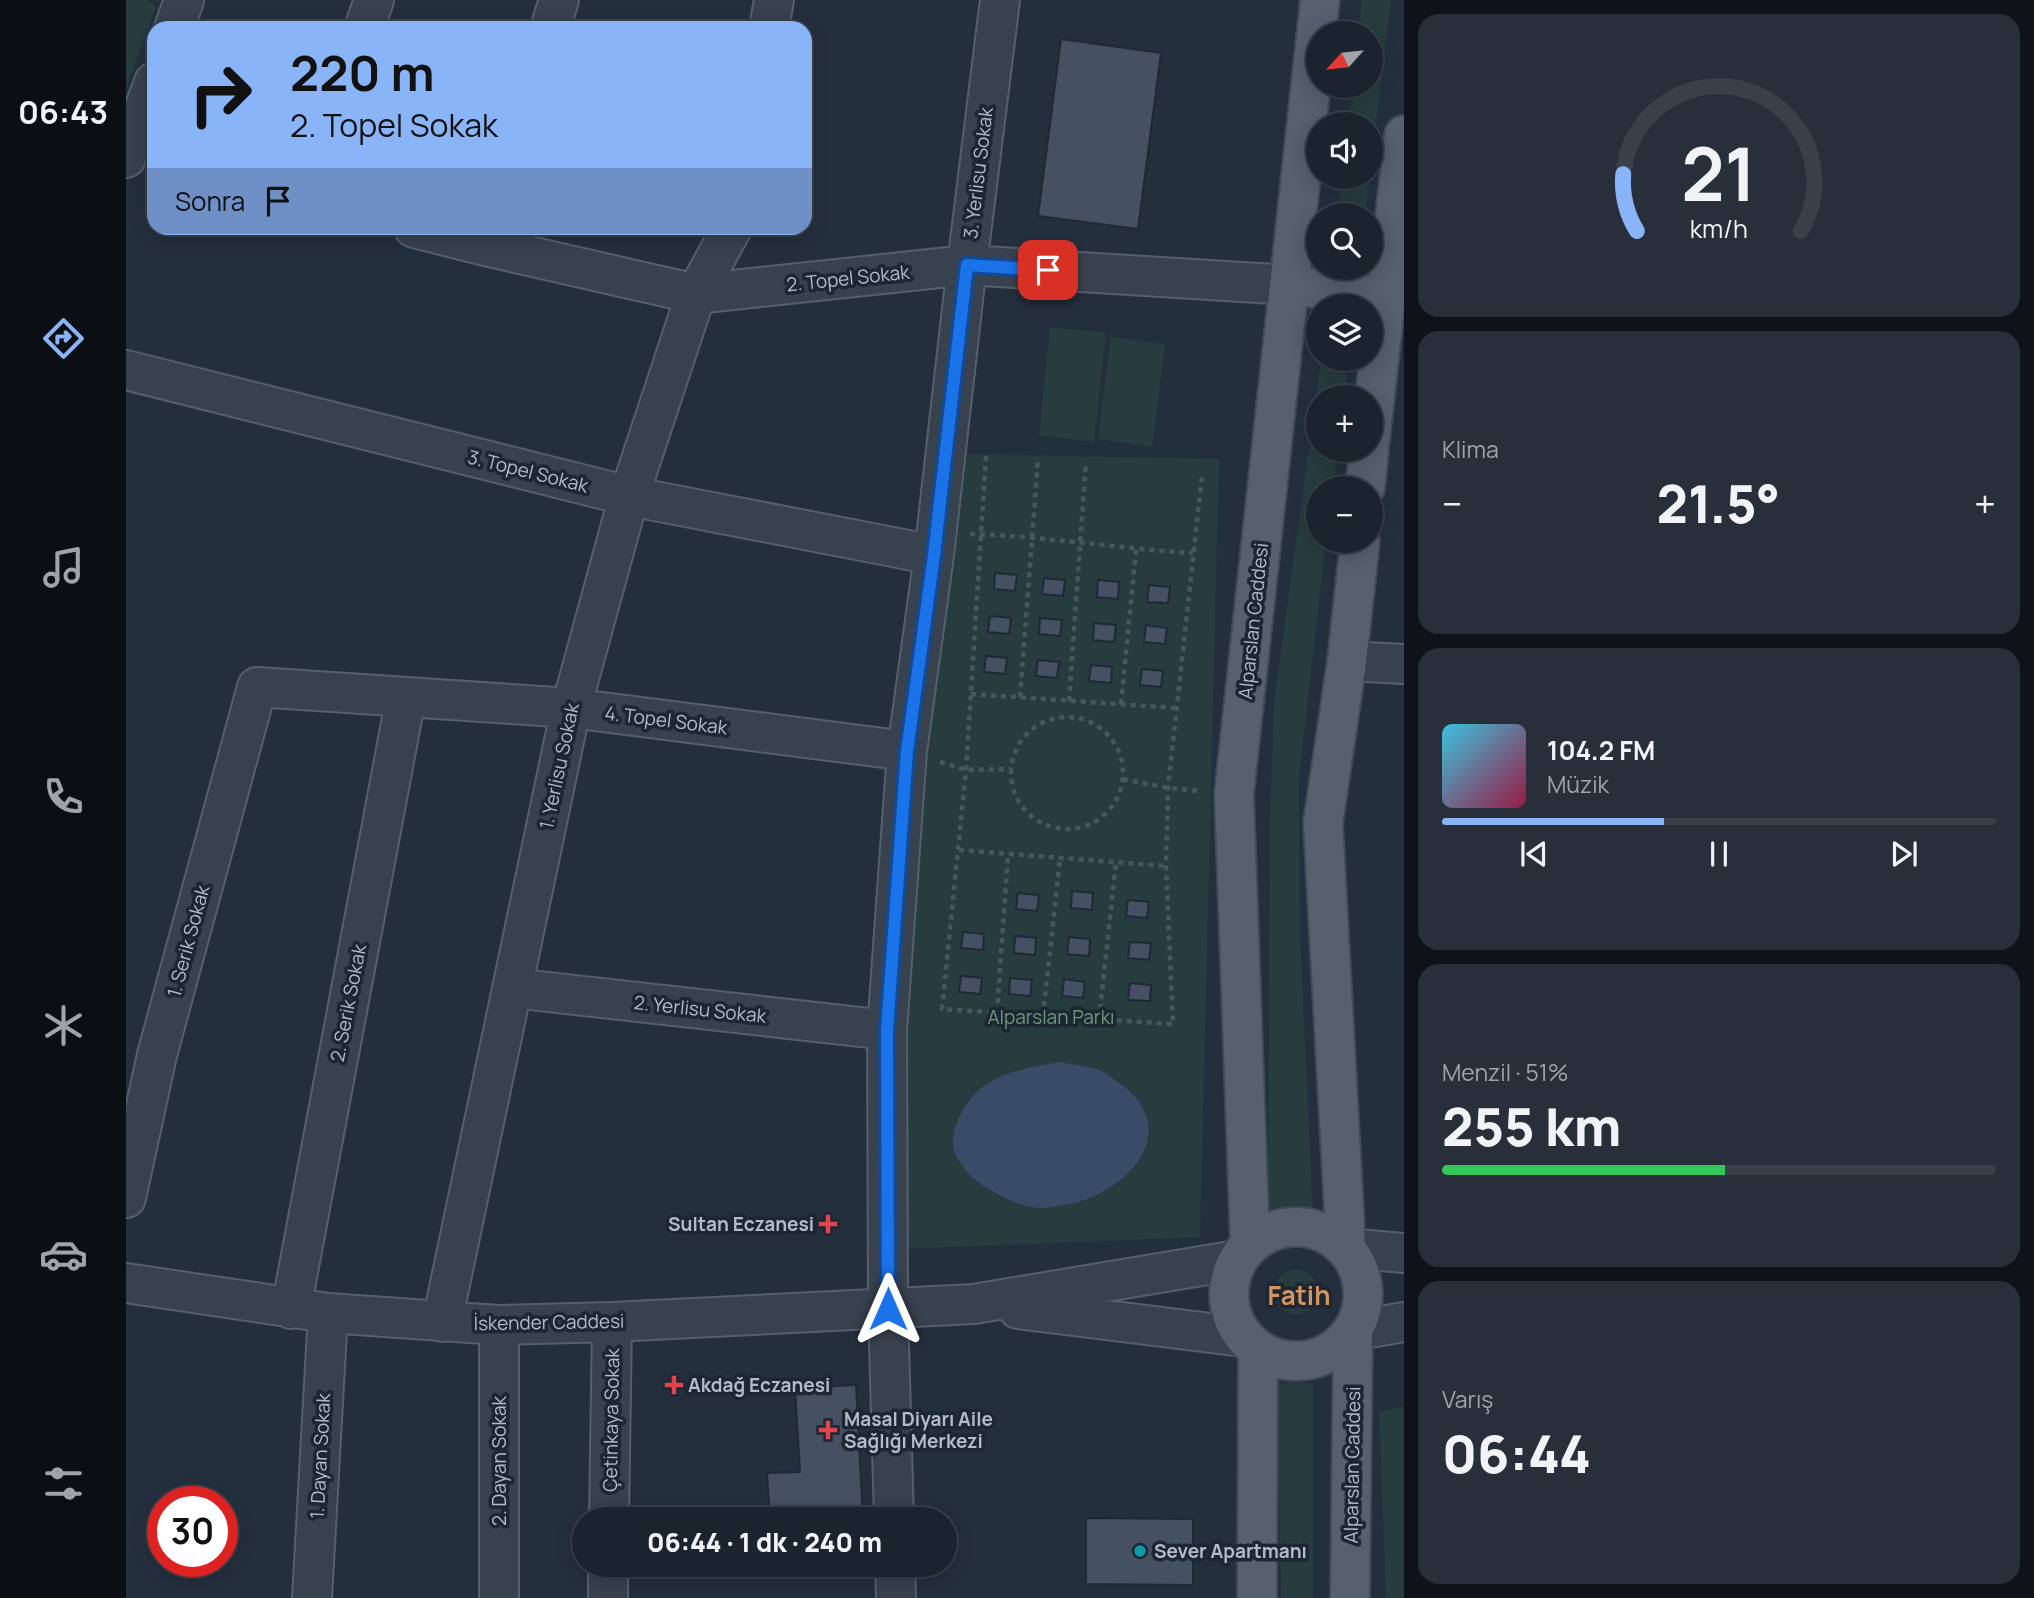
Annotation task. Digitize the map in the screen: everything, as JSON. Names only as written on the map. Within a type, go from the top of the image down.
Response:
[{"type":"main road","name":"Alparslan Caddesi","points":[[1257,1598],[1251,1344],[1233,1319],[1229,1299],[1230,1279],[1243,1252],[1234,793],[1320,0]]},
{"type":"main road","points":[[1380,385],[1395,298],[1404,135]]},
{"type":"main road","points":[[1290,285],[1395,298]]},
{"type":"main road","name":"Alparslan Caddesi","points":[[1350,1598],[1353,1331],[1362,1311],[1363,1288],[1358,1267],[1346,1248],[1323,823],[1347,661],[1359,553]]},
{"type":"main road","points":[[1243,1252],[1266,1233],[1286,1227],[1308,1227],[1329,1234],[1346,1248]]},
{"type":"main road","points":[[1251,1344],[1277,1359],[1297,1362],[1319,1358],[1338,1347],[1353,1331]]},
{"type":"street","points":[[176,21],[184,0]]},
{"type":"street","points":[[366,21],[374,0]]},
{"type":"street","points":[[552,21],[559,0]]},
{"type":"street","points":[[770,21],[774,0]]},
{"type":"street","name":"3. Yerlisu Sokak","points":[[894,1507],[888,1309],[887,1030],[907,751],[934,555],[1000,0]]},
{"type":"street","points":[[134,152],[147,106]]},
{"type":"street","name":"1. Yerlisu Sokak","points":[[442,1322],[571,708],[629,496],[696,294],[728,235]]},
{"type":"street","name":"2. Topel Sokak","points":[[484,236],[696,294],[967,265],[1290,285]]},
{"type":"street","name":"3. Topel Sokak","points":[[126,370],[629,496],[934,555]]},
{"type":"street","points":[[1347,661],[1404,664]]},
{"type":"street","name":"4. Topel Sokak","points":[[257,687],[571,708],[907,751]]},
{"type":"street","name":"1. Serik Sokak","points":[[126,1198],[157,1055],[257,687]]},
{"type":"street","name":"2. Serik Sokak","points":[[309,1311],[406,697]]},
{"type":"street","name":"2. Yerlisu Sokak","points":[[512,988],[887,1030]]},
{"type":"street","points":[[1346,1248],[1404,1253]]},
{"type":"street","points":[[974,1304],[1243,1252]]},
{"type":"street","name":"İskender Caddesi","points":[[126,1283],[309,1311],[499,1325],[974,1304]]},
{"type":"street","points":[[974,1304],[1251,1344]]},
{"type":"street","name":"1. Dayan Sokak","points":[[309,1311],[312,1598]]},
{"type":"street","name":"Çetinkaya Sokak","points":[[609,1507],[612,1322]]},
{"type":"street","points":[[1353,1331],[1404,1322]]},
{"type":"street","name":"2. Dayan Sokak","points":[[499,1325],[499,1598]]},
{"type":"street","points":[[608,1577],[608,1598]]},
{"type":"street","points":[[896,1577],[897,1598]]},
{"type":"path","points":[[986,456],[966,770],[942,1009],[1173,1024],[1166,866],[1168,788],[1202,477]]},
{"type":"path","points":[[1020,697],[1038,459]]},
{"type":"path","points":[[1069,701],[1086,462]]},
{"type":"path","points":[[969,534],[1194,553]]},
{"type":"path","points":[[1121,704],[1136,550]]},
{"type":"path","points":[[971,694],[1176,708]]},
{"type":"path","points":[[1073,717],[1104,731],[1115,744],[1123,779],[1118,797],[1107,813],[1090,824],[1072,829],[1052,828],[1035,819],[1021,806],[1012,788],[1011,769],[1016,750],[1026,735],[1039,724],[1055,718],[1073,717]]},
{"type":"path","points":[[907,751],[966,770],[1011,769]]},
{"type":"path","points":[[1123,779],[1168,788],[1234,793]]},
{"type":"path","points":[[958,850],[1166,866]]},
{"type":"path","points":[[997,1013],[1008,854]]},
{"type":"path","points":[[1043,1016],[1060,858]]},
{"type":"path","points":[[1099,1019],[1115,863]]},
{"type":"green space","points":[[126,0],[147,0],[156,7],[151,21],[147,21],[147,32],[126,90]]},
{"type":"green space","points":[[1362,0],[1391,0],[1383,67],[1383,21],[1359,21]]},
{"type":"green space","points":[[1351,98],[1379,98],[1378,112],[1349,112]]},
{"type":"green space","points":[[1340,189],[1368,189],[1367,203],[1338,203]]},
{"type":"green space","points":[[1050,327],[1106,333],[1094,442],[1039,435]]},
{"type":"green space","points":[[1111,337],[1165,344],[1152,447],[1098,439]]},
{"type":"green space","points":[[1319,371],[1347,371],[1346,385],[1317,385]]},
{"type":"green space","name":"Alparslan Parkı","points":[[961,454],[1219,459],[1200,1237],[903,1249],[896,1010]]},
{"type":"green space","points":[[1307,462],[1336,462],[1334,476],[1306,476],[1306,553],[1325,553],[1299,777],[1300,933],[1313,1213],[1268,1214],[1270,816],[1274,703]]},
{"type":"green space","points":[[1296,1270],[1305,1271],[1312,1276],[1317,1283],[1317,1301],[1312,1308],[1305,1313],[1296,1314],[1287,1313],[1280,1308],[1275,1301],[1274,1292],[1275,1283],[1280,1276],[1287,1271]]},
{"type":"green space","points":[[1277,1383],[1313,1383],[1313,1598],[1281,1598]]},
{"type":"green space","points":[[1404,1406],[1404,1598],[1386,1598],[1379,1412]]},
{"type":"water","points":[[1060,1062],[1097,1069],[1119,1083],[1139,1101],[1148,1121],[1148,1140],[1140,1158],[1126,1175],[1108,1189],[1087,1199],[1064,1205],[1031,1207],[1000,1195],[970,1175],[956,1155],[953,1138],[958,1119],[980,1089],[998,1078],[1018,1071]]},
{"type":"building","points":[[1061,39],[1161,53],[1138,229],[1038,216]]},
{"type":"building","points":[[995,573],[1017,575],[1015,591],[994,589]]},
{"type":"building","points":[[1044,578],[1065,580],[1063,596],[1042,594]]},
{"type":"building","points":[[1098,580],[1119,582],[1118,599],[1097,597]]},
{"type":"building","points":[[1149,585],[1170,587],[1168,603],[1147,602]]},
{"type":"building","points":[[990,616],[1011,618],[1009,634],[988,632]]},
{"type":"building","points":[[1040,618],[1062,620],[1060,636],[1039,634]]},
{"type":"building","points":[[1094,623],[1116,625],[1114,642],[1093,640]]},
{"type":"building","points":[[1146,625],[1167,628],[1165,644],[1144,642]]},
{"type":"building","points":[[986,656],[1007,658],[1005,674],[984,672]]},
{"type":"building","points":[[1038,660],[1059,662],[1057,678],[1036,676]]},
{"type":"building","points":[[1091,665],[1112,667],[1111,683],[1089,681]]},
{"type":"building","points":[[1142,669],[1163,671],[1161,687],[1140,685]]},
{"type":"building","points":[[1072,891],[1093,893],[1092,910],[1071,908]]},
{"type":"building","points":[[1018,893],[1039,895],[1037,911],[1016,909]]},
{"type":"building","points":[[1128,900],[1149,902],[1147,918],[1126,916]]},
{"type":"building","points":[[963,932],[984,934],[983,950],[961,948]]},
{"type":"building","points":[[1015,936],[1036,938],[1035,955],[1014,953]]},
{"type":"building","points":[[1069,937],[1090,939],[1089,956],[1067,954]]},
{"type":"building","points":[[1130,942],[1151,943],[1149,960],[1128,958]]},
{"type":"building","points":[[961,976],[982,978],[980,994],[959,992]]},
{"type":"building","points":[[1010,978],[1032,980],[1030,996],[1009,994]]},
{"type":"building","points":[[1064,979],[1085,982],[1083,998],[1062,996]]},
{"type":"building","points":[[1130,983],[1151,985],[1150,1001],[1128,1000]]},
{"type":"building","name":"Masal Diyarı Aile Sağlığı Merkezi","points":[[856,1385],[862,1507],[769,1507],[767,1473],[800,1472],[795,1388]]},
{"type":"building","name":"Sever Apartmanı","points":[[1086,1518],[1193,1519],[1193,1585],[1086,1584]]},
{"type":"place","name":"Sultan Eczanesi","points":[[828,1224]]},
{"type":"place","name":"Akdağ Eczanesi","points":[[674,1385]]},
{"type":"place","name":"Masal Diyarı Aile Sağlığı Merkezi","points":[[828,1430]]},
{"type":"place","name":"Sever Apartmanı","points":[[1140,1551]]},
{"type":"district","name":"Fatih","points":[[1299,1296]]},
{"type":"route","points":[[888,1309],[887,1030],[907,751],[934,555],[967,265],[1048,270]]}]
